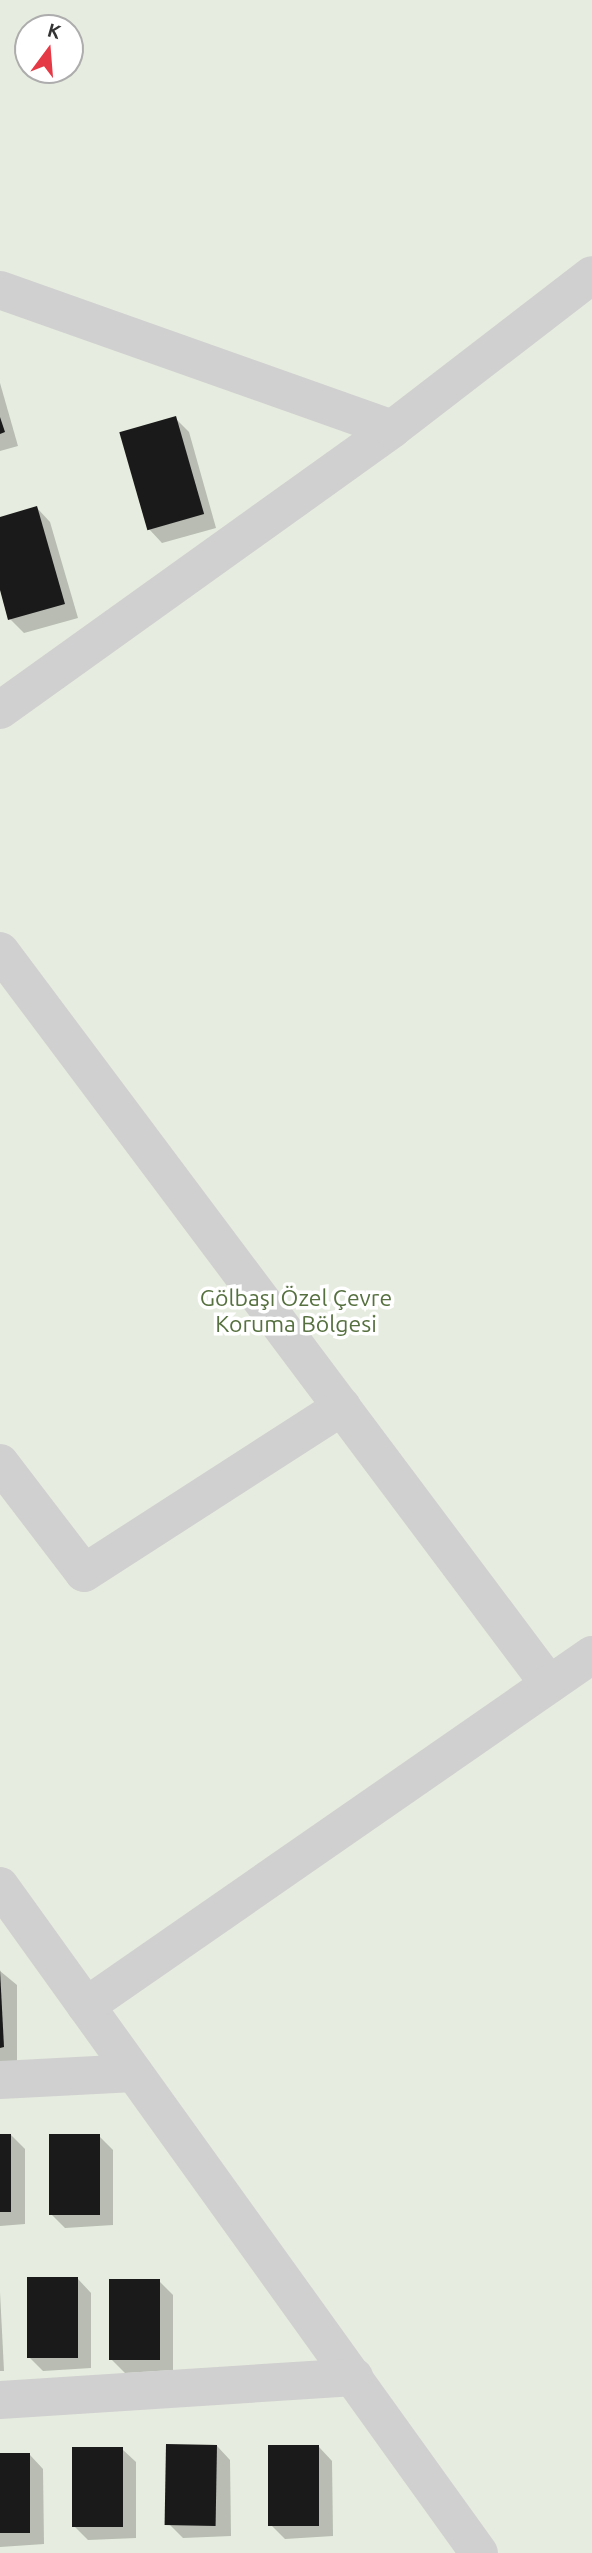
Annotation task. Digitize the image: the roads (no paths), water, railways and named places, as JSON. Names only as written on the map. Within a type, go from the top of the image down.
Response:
[{"type":"street","points":[[0,710],[392,429],[592,275]]},
{"type":"street","points":[[0,290],[392,429]]},
{"type":"street","points":[[0,951],[550,1684]]},
{"type":"street","points":[[0,1463],[84,1573],[342,1407]]},
{"type":"street","points":[[86,2006],[592,1655]]},
{"type":"street","points":[[0,1886],[479,2553]]},
{"type":"street","points":[[0,2080],[134,2073]]},
{"type":"street","points":[[0,2400],[354,2377]]},
{"type":"park label","name":"Gölbaşı Özel Çevre Koruma Bölgesi","points":[[296,1311]]}]
